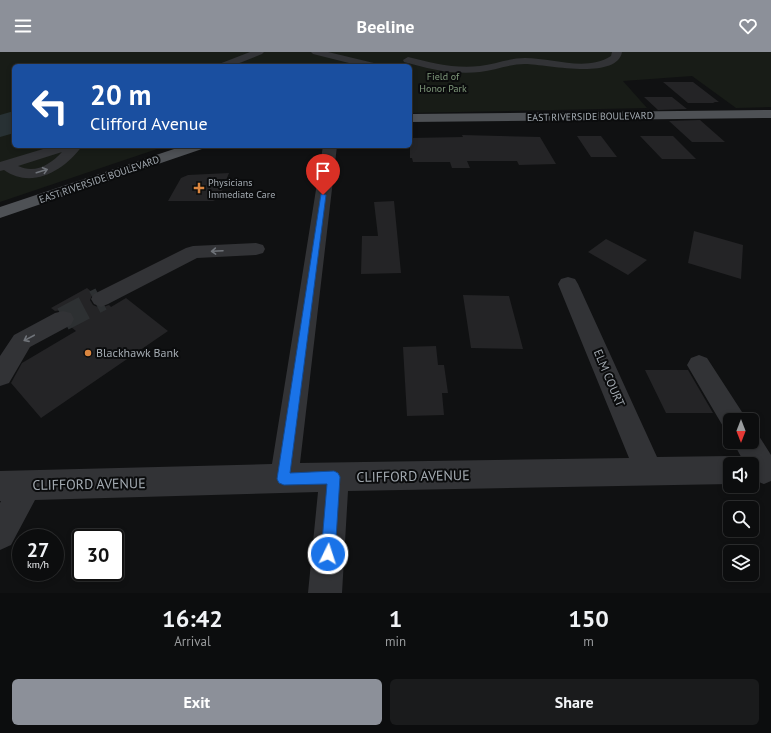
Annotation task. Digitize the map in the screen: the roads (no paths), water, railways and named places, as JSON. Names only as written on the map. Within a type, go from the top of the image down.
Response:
[{"type":"main road","name":"EAST RIVERSIDE BOULEVARD","points":[[412,118],[771,114]]},
{"type":"main road","name":"EAST RIVERSIDE BOULEVARD","points":[[0,213],[191,148]]},
{"type":"street","points":[[228,64],[259,52]]},
{"type":"street","points":[[316,52],[366,64]]},
{"type":"street","points":[[424,53],[404,62],[461,70],[482,69],[514,61],[586,66],[606,64],[616,57],[618,52],[613,52]]},
{"type":"street","points":[[325,63],[338,57]]},
{"type":"street","points":[[3,166],[61,148]]},
{"type":"street","points":[[3,166],[12,171],[24,174],[42,172],[54,167],[73,148]]},
{"type":"street","points":[[284,479],[330,148]]},
{"type":"street","points":[[101,300],[193,252],[256,249]]},
{"type":"street","name":"ELM COURT","points":[[568,284],[650,472]]},
{"type":"street","points":[[0,376],[22,342],[63,319]]},
{"type":"street","points":[[699,365],[730,413]]},
{"type":"street","points":[[752,449],[765,470]]},
{"type":"street","name":"CLIFFORD AVENUE","points":[[13,486],[334,477],[723,470]]},
{"type":"street","points":[[325,593],[334,477]]},
{"type":"street","points":[[0,534],[13,486]]},
{"type":"tunnel","points":[[63,319],[101,299]]},
{"type":"place","name":"Physicians Immediate Care","points":[[199,188]]},
{"type":"place","name":"Blackhawk Bank","points":[[88,353]]},
{"type":"park label","name":"Field of Honor Park","points":[[443,82]]}]
